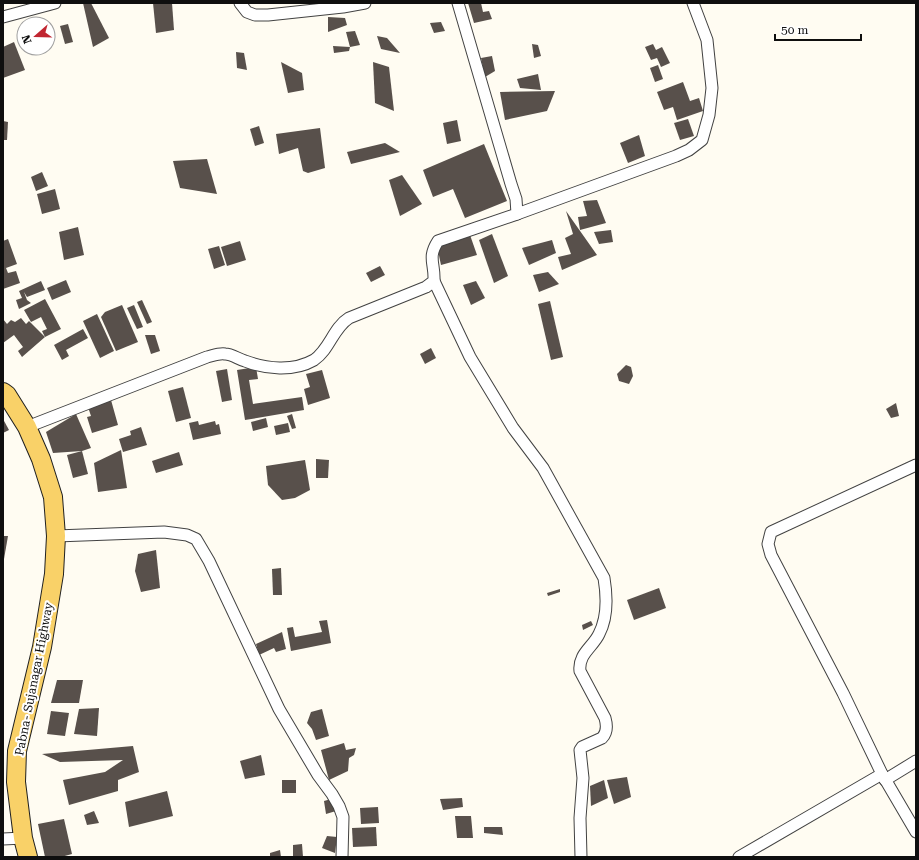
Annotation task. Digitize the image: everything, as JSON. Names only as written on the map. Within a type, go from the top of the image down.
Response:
[{"type":"main road","name":"Pabna- Sujanagar Highway","points":[[3,392],[27,427],[41,459],[53,498],[56,536],[54,574],[42,647],[17,751],[16,782],[23,838],[28,857]]},
{"type":"street","points":[[3,17],[55,3]]},
{"type":"street","points":[[240,3],[246,12],[255,15],[268,16],[365,3]]},
{"type":"street","points":[[458,3],[512,184],[516,199],[517,214]]},
{"type":"street","points":[[581,857],[580,818],[583,778],[580,750],[582,747],[602,738],[607,726],[605,718],[580,671],[579,664],[581,658],[599,634],[604,618],[607,595],[604,578],[543,468],[513,428],[470,357],[434,281],[435,272],[432,259],[433,249],[438,240],[517,214],[676,156],[689,150],[702,140],[709,115],[712,88],[708,40],[694,3]]},
{"type":"street","points":[[27,427],[207,357],[224,353],[270,368],[300,366],[314,359],[327,348],[343,322],[349,318],[426,287],[434,281]]},
{"type":"street","points":[[916,464],[771,532],[768,544],[771,555],[843,693],[884,777],[916,832]]},
{"type":"street","points":[[56,536],[164,532],[188,535],[196,539],[209,561],[279,709],[318,775],[339,806],[343,817],[342,857]]},
{"type":"street","points":[[739,857],[916,761]]},
{"type":"street","points":[[3,839],[23,838]]},
{"type":"building","points":[[83,3],[91,3],[109,38],[93,47]]},
{"type":"building","points":[[153,3],[172,3],[174,30],[156,33]]},
{"type":"building","points":[[468,3],[481,3],[483,12],[489,11],[492,19],[474,23]]},
{"type":"building","points":[[328,17],[345,18],[347,25],[328,32]]},
{"type":"building","points":[[441,22],[445,31],[434,33],[430,23]]},
{"type":"building","points":[[68,24],[73,42],[65,44],[60,26]]},
{"type":"building","points":[[355,31],[360,45],[350,47],[346,32]]},
{"type":"building","points":[[377,36],[387,38],[400,53],[381,49]]},
{"type":"building","points":[[14,42],[16,47],[16,56],[20,56],[25,70],[3,78],[3,47]]},
{"type":"building","points":[[532,44],[538,45],[541,56],[534,58]]},
{"type":"building","points":[[653,44],[656,50],[662,47],[670,63],[661,67],[657,58],[651,60],[645,47]]},
{"type":"building","points":[[333,46],[350,47],[349,51],[334,53]]},
{"type":"building","points":[[236,52],[244,53],[247,70],[237,68]]},
{"type":"building","points":[[492,56],[495,71],[485,77],[481,58]]},
{"type":"building","points":[[281,62],[302,73],[304,90],[288,93]]},
{"type":"building","points":[[373,62],[389,67],[394,111],[375,103]]},
{"type":"building","points":[[658,65],[663,79],[655,82],[650,68]]},
{"type":"building","points":[[538,74],[541,90],[520,88],[517,79]]},
{"type":"building","points":[[683,82],[690,101],[699,98],[703,111],[677,120],[673,107],[664,110],[657,92]]},
{"type":"building","points":[[555,91],[547,111],[505,120],[500,92]]},
{"type":"building","points":[[688,119],[694,136],[680,140],[674,123]]},
{"type":"building","points":[[457,120],[461,141],[447,144],[443,123]]},
{"type":"building","points":[[3,121],[8,122],[7,140],[3,140]]},
{"type":"building","points":[[259,126],[264,143],[255,146],[250,129]]},
{"type":"building","points":[[320,128],[325,168],[308,173],[303,171],[298,148],[279,154],[276,134]]},
{"type":"building","points":[[639,135],[645,156],[628,163],[620,143]]},
{"type":"building","points":[[385,143],[400,152],[351,164],[347,152]]},
{"type":"building","points":[[484,144],[507,201],[465,218],[453,189],[433,197],[423,170]]},
{"type":"building","points":[[207,159],[217,194],[180,188],[173,161]]},
{"type":"building","points":[[42,172],[48,186],[36,191],[31,177]]},
{"type":"building","points":[[402,175],[422,204],[400,216],[389,180]]},
{"type":"building","points":[[55,189],[60,209],[42,214],[37,194]]},
{"type":"building","points":[[597,200],[606,223],[580,230],[578,217],[587,216],[583,201]]},
{"type":"building","points":[[566,211],[597,255],[562,270],[558,257],[571,254],[565,238],[573,234]]},
{"type":"building","points":[[78,227],[84,255],[64,260],[59,232]]},
{"type":"building","points":[[611,230],[613,242],[599,244],[594,232]]},
{"type":"building","points":[[492,234],[508,276],[494,283],[479,240]]},
{"type":"building","points":[[470,235],[477,255],[441,265],[437,246]]},
{"type":"building","points":[[8,239],[17,264],[6,268],[8,273],[16,271],[20,283],[3,289],[3,241]]},
{"type":"building","points":[[552,240],[556,253],[529,265],[522,248]]},
{"type":"building","points":[[240,241],[246,260],[227,266],[221,247]]},
{"type":"building","points":[[219,246],[225,265],[214,269],[208,249]]},
{"type":"building","points":[[380,266],[385,275],[371,282],[366,273]]},
{"type":"building","points":[[548,272],[559,284],[539,292],[533,275]]},
{"type":"building","points":[[66,280],[71,292],[52,300],[47,288]]},
{"type":"building","points":[[41,281],[45,290],[27,297],[24,292],[27,300],[31,303],[19,309],[16,300],[22,298],[19,291]]},
{"type":"building","points":[[476,281],[485,298],[471,305],[463,285]]},
{"type":"building","points":[[45,299],[61,329],[45,337],[42,331],[47,329],[41,317],[31,322],[24,310]]},
{"type":"building","points":[[142,300],[152,322],[147,324],[137,302]]},
{"type":"building","points":[[550,301],[563,357],[551,360],[538,304]]},
{"type":"building","points":[[122,305],[138,342],[116,351],[101,317],[105,312]]},
{"type":"building","points":[[134,305],[143,327],[137,329],[127,308]]},
{"type":"building","points":[[97,314],[114,351],[100,358],[83,321]]},
{"type":"building","points":[[21,318],[26,324],[29,321],[45,337],[22,357],[18,351],[23,347],[14,335],[3,343],[3,319],[7,324],[11,320],[15,322]]},
{"type":"building","points":[[83,329],[88,338],[66,350],[69,356],[62,360],[54,345]]},
{"type":"building","points":[[145,335],[155,335],[160,351],[151,354]]},
{"type":"building","points":[[431,348],[436,358],[425,364],[420,354]]},
{"type":"building","points":[[626,365],[631,367],[633,376],[629,384],[619,381],[617,374]]},
{"type":"building","points":[[256,367],[258,379],[249,380],[253,404],[302,397],[304,410],[245,420],[237,370]]},
{"type":"building","points":[[227,369],[232,400],[222,402],[216,371]]},
{"type":"building","points":[[322,370],[330,398],[308,405],[304,389],[310,387],[306,374]]},
{"type":"building","points":[[183,387],[191,418],[176,422],[168,391]]},
{"type":"building","points":[[111,400],[118,425],[92,433],[87,417],[91,416],[88,407]]},
{"type":"building","points":[[896,403],[899,416],[891,418],[886,409]]},
{"type":"building","points":[[76,414],[91,448],[82,451],[53,453],[46,432]]},
{"type":"building","points":[[292,414],[296,428],[292,429],[287,416]]},
{"type":"building","points":[[266,418],[268,427],[253,431],[251,422]]},
{"type":"building","points":[[3,419],[9,430],[3,433]]},
{"type":"building","points":[[198,421],[199,425],[215,421],[216,425],[219,424],[221,434],[193,440],[189,423]]},
{"type":"building","points":[[288,423],[290,432],[276,435],[274,426]]},
{"type":"building","points":[[141,427],[147,445],[123,452],[119,439],[131,435],[130,431]]},
{"type":"building","points":[[121,450],[127,488],[98,492],[94,463]]},
{"type":"building","points":[[82,451],[88,474],[73,478],[67,455]]},
{"type":"building","points":[[179,452],[183,465],[156,473],[152,461]]},
{"type":"building","points":[[316,459],[329,460],[328,478],[316,478]]},
{"type":"building","points":[[305,460],[310,490],[295,498],[282,500],[268,485],[266,466]]},
{"type":"building","points":[[3,536],[8,536],[4,559],[3,559]]},
{"type":"building","points":[[156,550],[160,588],[141,592],[135,571],[138,554]]},
{"type":"building","points":[[281,568],[282,595],[273,595],[272,569]]},
{"type":"building","points":[[659,588],[666,608],[634,620],[627,600]]},
{"type":"building","points":[[560,589],[560,592],[548,596],[547,593]]},
{"type":"building","points":[[327,620],[331,643],[291,651],[287,628],[293,627],[295,637],[322,632],[319,621]]},
{"type":"building","points":[[591,621],[593,625],[583,630],[582,625]]},
{"type":"building","points":[[282,632],[286,649],[276,652],[274,648],[259,655],[256,644]]},
{"type":"building","points":[[57,680],[83,680],[79,703],[51,703]]},
{"type":"building","points":[[99,708],[97,736],[74,734],[79,709]]},
{"type":"building","points":[[322,709],[329,736],[316,740],[312,729],[307,723],[311,712]]},
{"type":"building","points":[[51,711],[69,713],[65,736],[47,734]]},
{"type":"building","points":[[344,743],[346,750],[356,748],[354,755],[349,758],[348,771],[329,780],[321,750]]},
{"type":"building","points":[[133,746],[139,772],[118,780],[118,791],[69,805],[63,780],[105,772],[123,760],[60,762],[42,754]]},
{"type":"building","points":[[261,755],[265,775],[245,779],[240,761]]},
{"type":"building","points":[[627,777],[631,797],[614,804],[607,780]]},
{"type":"building","points":[[282,780],[296,780],[296,793],[282,793]]},
{"type":"building","points":[[604,780],[608,798],[591,806],[590,786]]},
{"type":"building","points":[[167,791],[173,816],[129,827],[125,802]]},
{"type":"building","points":[[462,798],[463,807],[443,810],[440,799]]},
{"type":"building","points":[[331,799],[336,811],[326,814],[324,801]]},
{"type":"building","points":[[378,807],[379,823],[361,824],[360,808]]},
{"type":"building","points":[[94,811],[99,823],[87,825],[84,815]]},
{"type":"building","points":[[455,816],[471,816],[473,838],[457,838]]},
{"type":"building","points":[[64,819],[72,854],[61,857],[45,857],[38,824]]},
{"type":"building","points":[[376,827],[377,846],[353,847],[352,828]]},
{"type":"building","points":[[484,827],[502,827],[503,835],[484,833]]},
{"type":"building","points":[[327,836],[337,837],[335,853],[322,848]]},
{"type":"building","points":[[302,844],[303,857],[293,857],[293,845]]},
{"type":"building","points":[[280,850],[281,857],[270,857],[270,853]]}]
